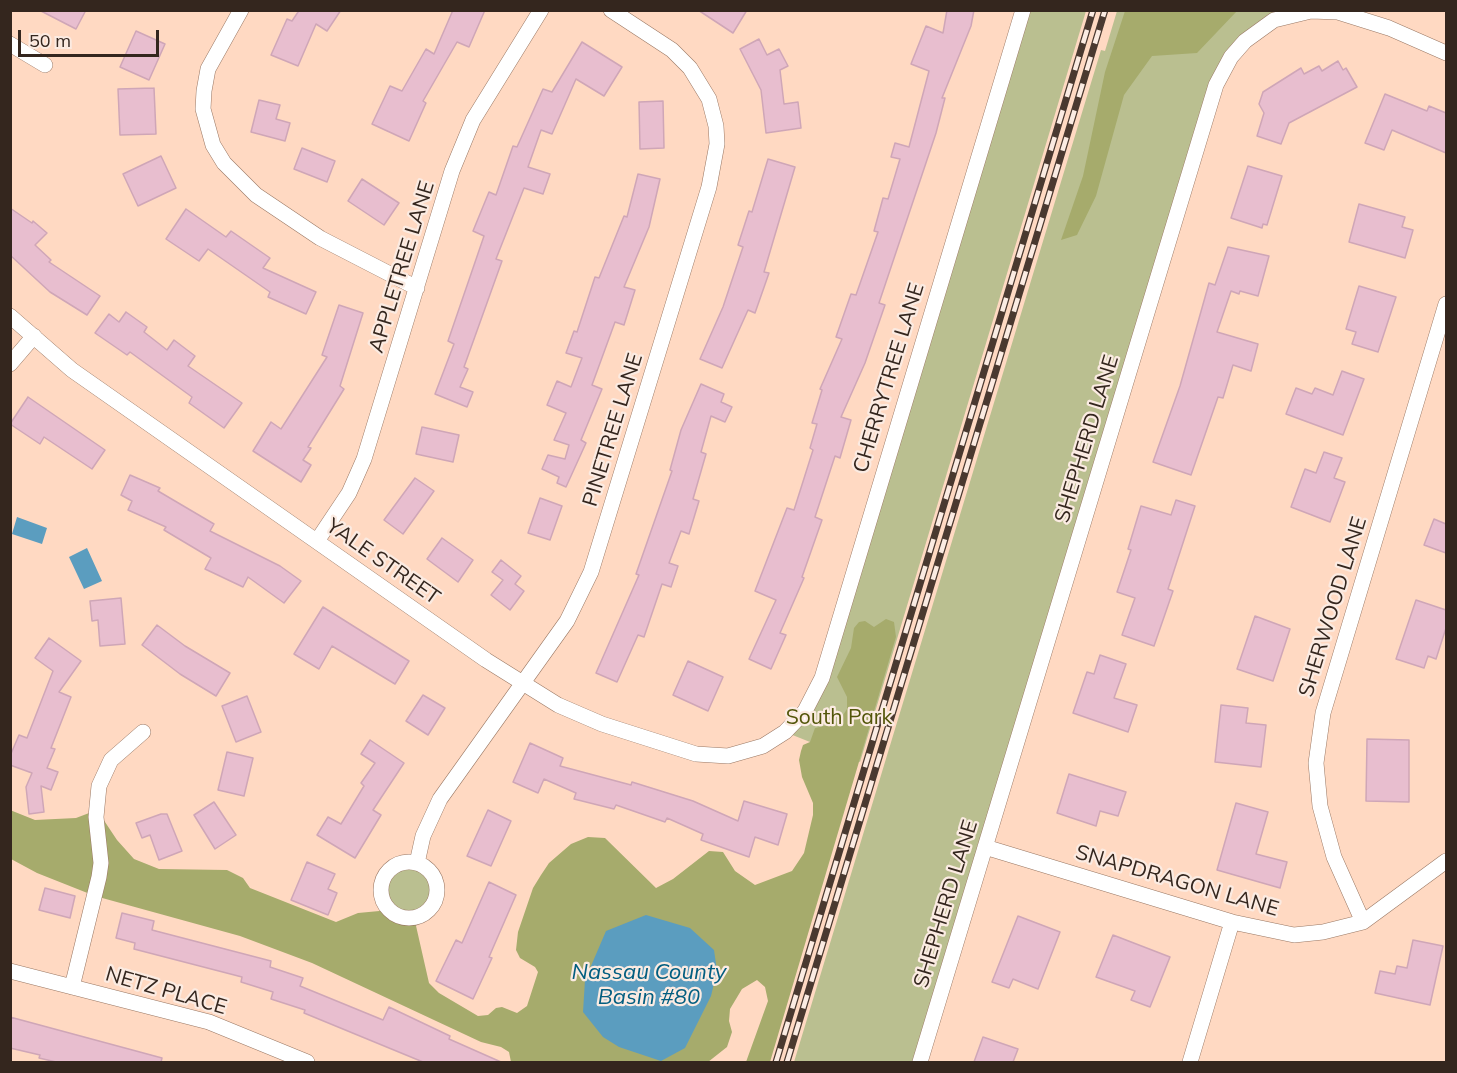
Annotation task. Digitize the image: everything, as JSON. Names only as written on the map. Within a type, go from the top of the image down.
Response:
[{"type":"street","points":[[241,10],[208,69],[204,91],[203,110],[213,145],[224,163],[256,195],[320,238],[417,288]]},
{"type":"street","name":"APPLETREE LANE","points":[[317,541],[349,493],[364,459],[452,171],[473,120],[541,10]]},
{"type":"street","name":"PINETREE LANE","points":[[417,863],[423,836],[440,799],[567,621],[591,572],[710,187],[717,144],[716,126],[709,99],[690,68],[672,50],[611,10]]},
{"type":"street","name":"CHERRYTREE LANE","points":[[769,742],[785,732],[805,711],[822,678],[1023,10]]},
{"type":"street","name":"SHEPHERD LANE","points":[[920,1062],[1216,85],[1231,57],[1245,41],[1274,20],[1311,11],[1338,12],[1389,28],[1446,53]]},
{"type":"street","points":[[10,44],[45,65]]},
{"type":"street","name":"SHERWOOD LANE","points":[[1363,922],[1334,857],[1320,806],[1316,763],[1322,723],[1446,304]]},
{"type":"street","name":"YALE STREET","points":[[10,316],[72,370],[522,684],[558,705],[602,724],[696,754],[728,756],[769,742]]},
{"type":"street","points":[[10,364],[34,336]]},
{"type":"street","points":[[72,987],[99,877],[101,862],[96,816],[99,786],[111,760],[143,732]]},
{"type":"street","name":"SNAPDRAGON LANE","points":[[985,847],[1232,922],[1269,932],[1294,935],[1323,932],[1363,922],[1446,861]]},
{"type":"street","points":[[1190,1062],[1232,922]]},
{"type":"street","name":"NETZ PLACE","points":[[10,971],[209,1022],[307,1062]]},
{"type":"green space","name":"South Park","points":[[1023,11],[1086,11],[860,762],[785,732],[805,711]]},
{"type":"green space","points":[[1117,11],[1300,11],[1229,54],[920,1062],[794,1062],[1101,50],[1105,51]]},
{"type":"green space","points":[[1125,11],[1237,11],[1197,53],[1152,56],[1124,95],[1096,196],[1077,235],[1061,240],[1083,176],[1105,72]]},
{"type":"green space","points":[[886,619],[894,622],[896,637],[770,1062],[746,1062],[768,1001],[765,987],[757,980],[742,989],[730,1009],[729,1021],[732,1032],[727,1047],[708,1062],[511,1062],[509,1052],[501,1047],[481,1042],[312,963],[240,936],[95,896],[37,873],[11,859],[10,810],[35,820],[76,818],[97,810],[117,840],[134,859],[159,869],[227,870],[243,878],[250,888],[336,922],[358,913],[390,910],[406,917],[414,917],[429,983],[439,993],[478,1016],[488,1015],[496,1008],[502,1007],[517,1013],[527,1006],[538,972],[535,967],[520,958],[516,950],[518,932],[533,888],[549,863],[571,844],[588,837],[605,838],[656,888],[673,879],[709,851],[723,852],[735,871],[755,885],[792,871],[804,853],[813,815],[813,803],[802,777],[799,760],[803,745],[810,742],[815,728],[838,723],[847,709],[847,697],[837,677],[851,648],[854,628],[859,622],[865,621],[874,627]]},
{"type":"green space","points":[[409,862],[424,867],[432,875],[437,890],[432,905],[424,913],[409,918],[394,913],[386,905],[381,890],[386,875],[394,867]]},
{"type":"water","points":[[17,517],[47,528],[42,544],[12,534]]},
{"type":"water","points":[[87,548],[102,581],[84,589],[69,557]]},
{"type":"water","name":"Nassau County Basin #80","points":[[646,915],[690,928],[714,950],[717,971],[711,996],[685,1048],[661,1061],[619,1047],[603,1037],[583,1012],[585,980],[606,931]]},
{"type":"building","points":[[39,10],[86,10],[76,29]]},
{"type":"building","points":[[296,10],[341,10],[327,31],[316,24],[298,66],[271,55],[287,19],[292,21],[298,12]]},
{"type":"building","points":[[453,10],[485,10],[469,47],[457,42],[423,101],[426,103],[409,141],[372,124],[390,86],[402,91],[426,49],[434,54]]},
{"type":"building","points":[[698,10],[747,10],[733,33]]},
{"type":"building","points":[[947,10],[974,10],[971,26],[942,98],[945,98],[936,133],[879,303],[885,305],[865,363],[841,417],[851,420],[840,458],[835,456],[815,517],[822,520],[802,577],[804,578],[780,633],[786,635],[771,669],[749,659],[776,600],[755,591],[787,508],[794,510],[813,450],[810,448],[817,424],[812,423],[822,390],[820,389],[842,339],[836,337],[851,294],[856,295],[878,232],[874,231],[883,198],[888,199],[900,159],[891,157],[895,143],[909,147],[929,71],[911,64],[926,26],[943,33]]},
{"type":"building","points":[[136,31],[165,44],[149,80],[120,67]]},
{"type":"building","points":[[759,39],[767,55],[779,49],[788,66],[780,70],[784,104],[798,102],[801,128],[766,133],[761,90],[740,49]]},
{"type":"building","points":[[582,42],[622,67],[604,96],[576,79],[552,134],[541,130],[528,167],[550,174],[543,194],[524,188],[496,259],[502,261],[464,367],[468,369],[460,387],[473,392],[467,407],[435,394],[454,344],[448,341],[484,236],[473,231],[489,192],[496,195],[513,146],[517,147],[543,89],[552,92]]},
{"type":"building","points":[[1338,61],[1343,70],[1346,68],[1357,87],[1289,123],[1281,144],[1257,136],[1264,113],[1259,104],[1263,92],[1301,68],[1304,74],[1319,66],[1322,71]]},
{"type":"building","points":[[154,88],[156,134],[120,135],[118,89]]},
{"type":"building","points":[[1385,94],[1427,111],[1429,106],[1446,113],[1446,153],[1392,130],[1384,150],[1365,143]]},
{"type":"building","points":[[259,100],[280,105],[276,119],[290,123],[285,141],[251,132]]},
{"type":"building","points":[[663,101],[664,148],[640,149],[639,102]]},
{"type":"building","points":[[302,148],[335,161],[327,182],[294,169]]},
{"type":"building","points":[[161,156],[176,188],[138,206],[123,174]]},
{"type":"building","points":[[768,159],[795,167],[764,272],[769,273],[755,313],[748,310],[722,368],[700,359],[723,307],[743,247],[738,245],[749,211],[752,212]]},
{"type":"building","points":[[1248,166],[1282,176],[1267,225],[1263,224],[1262,228],[1231,218]]},
{"type":"building","points":[[638,174],[660,179],[649,227],[624,287],[635,290],[624,325],[615,322],[592,385],[602,389],[581,440],[586,443],[566,487],[557,483],[559,477],[542,469],[548,455],[565,459],[569,445],[554,440],[566,413],[547,405],[557,381],[571,387],[582,358],[566,353],[574,331],[577,332],[595,277],[599,278],[624,216],[627,217]]},
{"type":"building","points":[[362,179],[399,203],[384,225],[348,201]]},
{"type":"building","points":[[1359,204],[1405,217],[1402,227],[1413,230],[1405,258],[1349,242]]},
{"type":"building","points":[[10,208],[32,223],[33,221],[47,233],[35,245],[51,260],[49,262],[100,296],[87,315],[50,292],[10,255]]},
{"type":"building","points":[[186,209],[226,237],[231,231],[270,258],[263,268],[316,292],[306,314],[268,297],[270,292],[208,249],[199,261],[166,239]]},
{"type":"building","points":[[1228,247],[1269,256],[1258,296],[1231,291],[1217,332],[1258,344],[1251,371],[1233,365],[1223,398],[1218,397],[1191,475],[1153,462],[1180,386],[1209,283],[1215,285]]},
{"type":"building","points":[[1359,286],[1396,297],[1378,352],[1352,344],[1356,332],[1346,329]]},
{"type":"building","points":[[339,305],[363,313],[340,386],[344,389],[308,447],[311,448],[303,460],[311,465],[301,482],[253,451],[271,422],[281,429],[327,357],[322,355]]},
{"type":"building","points":[[126,312],[147,327],[144,332],[167,350],[174,340],[195,356],[188,366],[242,403],[224,428],[189,403],[192,397],[130,352],[127,355],[95,333],[109,314],[119,322]]},
{"type":"building","points":[[1342,371],[1364,379],[1343,435],[1286,414],[1296,388],[1312,394],[1315,388],[1333,395]]},
{"type":"building","points":[[701,384],[724,394],[721,402],[732,407],[725,422],[711,416],[701,452],[706,454],[693,499],[699,501],[689,534],[681,531],[669,563],[678,566],[671,587],[662,584],[644,637],[638,635],[617,682],[596,673],[639,575],[636,574],[672,471],[670,470],[681,430]]},
{"type":"building","points":[[28,397],[105,450],[92,469],[44,437],[40,444],[10,424]]},
{"type":"building","points":[[422,427],[459,435],[453,462],[416,454]]},
{"type":"building","points":[[1324,452],[1342,458],[1334,478],[1345,482],[1330,522],[1291,507],[1305,469],[1316,473]]},
{"type":"building","points":[[130,475],[160,488],[158,491],[214,524],[210,531],[280,566],[301,581],[284,603],[248,577],[243,587],[205,569],[211,558],[164,530],[166,527],[128,510],[132,501],[121,495]]},
{"type":"building","points":[[415,478],[434,491],[403,534],[384,520]]},
{"type":"building","points":[[540,498],[562,506],[550,540],[528,533]]},
{"type":"building","points":[[1176,500],[1195,506],[1168,589],[1173,591],[1154,646],[1122,635],[1135,598],[1117,592],[1131,550],[1128,549],[1141,506],[1171,515]]},
{"type":"building","points":[[1434,519],[1446,524],[1446,553],[1424,545]]},
{"type":"building","points":[[442,538],[473,560],[458,582],[427,559]]},
{"type":"building","points":[[501,560],[521,576],[515,584],[524,591],[510,610],[491,595],[503,580],[492,572]]},
{"type":"building","points":[[121,598],[125,644],[100,646],[98,620],[92,621],[90,601]]},
{"type":"building","points":[[1416,600],[1446,610],[1446,628],[1436,659],[1428,656],[1424,668],[1396,659]]},
{"type":"building","points":[[323,607],[409,661],[395,684],[332,646],[319,669],[294,654]]},
{"type":"building","points":[[1255,616],[1290,629],[1273,681],[1237,669]]},
{"type":"building","points":[[157,625],[185,646],[230,673],[216,696],[180,674],[142,645]]},
{"type":"building","points":[[49,638],[81,661],[59,692],[71,697],[51,748],[55,749],[47,768],[58,772],[51,790],[41,786],[44,812],[29,814],[26,787],[32,773],[10,765],[10,756],[19,735],[27,738],[53,671],[35,658]]},
{"type":"building","points":[[1100,655],[1126,664],[1114,698],[1137,705],[1128,732],[1073,713],[1087,672],[1094,674]]},
{"type":"building","points":[[688,661],[723,677],[708,711],[673,695]]},
{"type":"building","points":[[423,695],[445,708],[428,735],[406,721]]},
{"type":"building","points":[[247,696],[261,732],[236,742],[222,706]]},
{"type":"building","points":[[1221,705],[1248,708],[1246,723],[1266,725],[1261,767],[1215,762]]},
{"type":"building","points":[[1367,739],[1409,740],[1409,802],[1366,801]]},
{"type":"building","points":[[370,740],[404,763],[373,810],[381,815],[355,858],[317,835],[328,817],[341,824],[364,786],[361,783],[375,763],[361,754]]},
{"type":"building","points":[[530,743],[563,758],[560,766],[631,785],[632,782],[693,801],[738,821],[744,801],[787,814],[778,845],[755,837],[749,857],[701,840],[703,834],[667,818],[665,822],[616,805],[614,809],[574,799],[576,793],[544,779],[538,793],[513,782]]},
{"type":"building","points":[[227,752],[253,758],[244,796],[218,790]]},
{"type":"building","points":[[1069,774],[1126,792],[1118,816],[1100,811],[1096,826],[1057,813]]},
{"type":"building","points":[[214,802],[236,835],[215,849],[194,815]]},
{"type":"building","points":[[1236,803],[1268,812],[1256,854],[1287,862],[1280,888],[1217,870]]},
{"type":"building","points":[[488,810],[511,821],[491,866],[467,856]]},
{"type":"building","points":[[167,814],[182,851],[159,860],[150,835],[142,838],[136,823]]},
{"type":"building","points":[[307,862],[335,874],[328,889],[337,893],[328,915],[291,900]]},
{"type":"building","points":[[489,882],[516,895],[489,957],[492,958],[473,999],[436,981],[456,940],[462,943]]},
{"type":"building","points":[[45,888],[75,896],[70,918],[39,910]]},
{"type":"building","points":[[122,913],[154,921],[152,930],[271,961],[270,967],[303,978],[300,986],[383,1020],[389,1007],[450,1036],[449,1039],[501,1062],[423,1062],[304,1013],[305,1010],[271,999],[273,992],[241,982],[242,977],[134,949],[135,943],[116,938]]},
{"type":"building","points":[[1018,916],[1060,932],[1038,989],[1013,979],[1009,988],[992,982]]},
{"type":"building","points":[[1113,935],[1170,957],[1150,1007],[1131,1000],[1135,991],[1096,977]]},
{"type":"building","points":[[1413,940],[1443,946],[1430,1005],[1375,993],[1380,971],[1395,974],[1397,966],[1407,968]]},
{"type":"building","points":[[10,1017],[162,1058],[161,1062],[56,1062],[39,1058],[40,1055],[10,1048]]},
{"type":"building","points":[[983,1037],[1018,1049],[1013,1062],[974,1062]]},
{"type":"railway","points":[[776,1062],[1093,10]]},
{"type":"railway","points":[[787,1062],[1105,10]]}]
